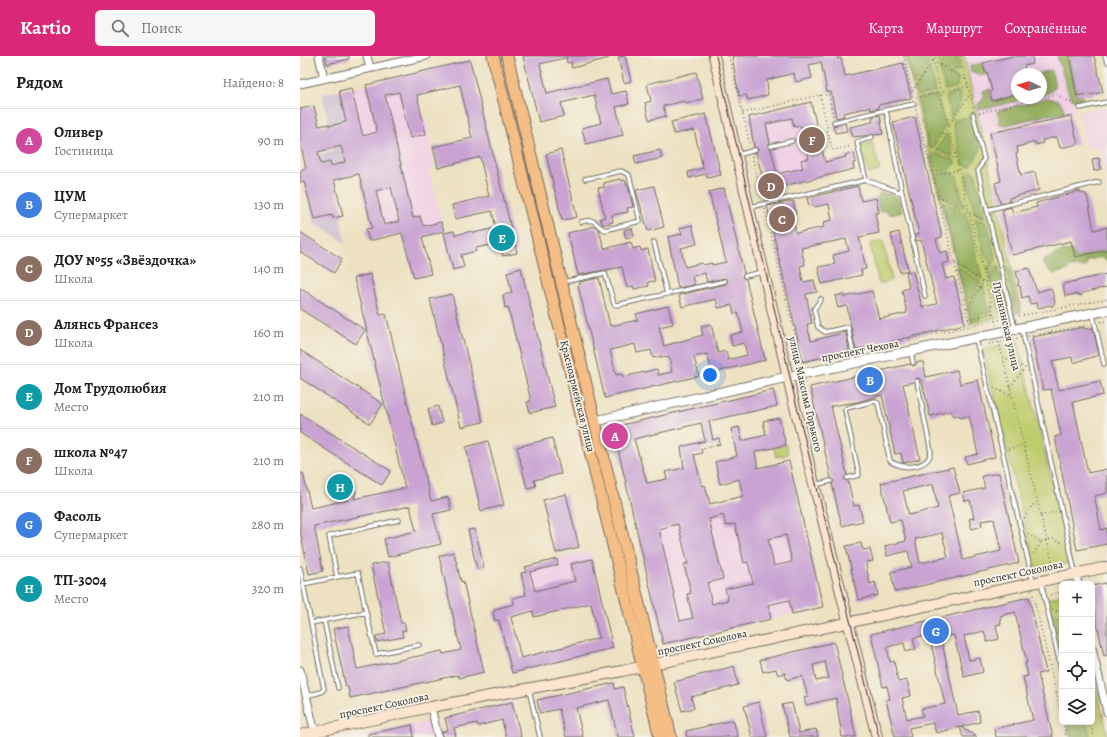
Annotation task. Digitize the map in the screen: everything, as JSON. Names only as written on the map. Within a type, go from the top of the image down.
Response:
[{"type":"main road","name":"Красноармейская улица","points":[[493,56],[649,665],[671,737]]},
{"type":"main road","name":"Красноармейская улица","points":[[507,56],[596,421],[649,665],[660,737]]},
{"type":"main road","name":"улица Максима Горького","points":[[714,56],[788,376],[877,737]]},
{"type":"main road","name":"проспект Соколова","points":[[300,734],[315,734],[431,707],[529,690],[1107,567]]},
{"type":"street","points":[[319,56],[324,78]]},
{"type":"street","points":[[367,56],[370,68]]},
{"type":"street","points":[[300,84],[426,56]]},
{"type":"street","name":"проспект Чехова","points":[[596,421],[788,376],[976,339],[1107,310]]},
{"type":"street","points":[[1076,573],[1077,581]]},
{"type":"street","points":[[1093,653],[1107,712]]},
{"type":"street","points":[[300,670],[315,734]]},
{"type":"street","points":[[431,707],[438,737]]},
{"type":"lane","points":[[1106,56],[1107,62]]},
{"type":"lane","points":[[1080,108],[1107,102]]},
{"type":"lane","points":[[834,122],[914,104]]},
{"type":"lane","points":[[886,110],[925,296]]},
{"type":"lane","points":[[973,114],[984,159],[978,171],[1013,317],[1019,330],[1076,573]]},
{"type":"lane","points":[[866,180],[858,142],[860,140],[872,137]]},
{"type":"lane","points":[[770,146],[792,141]]},
{"type":"lane","points":[[737,155],[753,151]]},
{"type":"lane","points":[[581,222],[588,220],[599,222],[605,230],[640,221],[631,178],[629,175],[621,171],[586,179]]},
{"type":"lane","points":[[749,207],[866,180],[902,192]]},
{"type":"lane","points":[[987,210],[1099,182]]},
{"type":"lane","points":[[654,242],[667,294]]},
{"type":"lane","points":[[745,276],[765,272]]},
{"type":"lane","points":[[562,282],[605,273],[614,304],[617,306],[725,281]]},
{"type":"lane","points":[[821,299],[814,309],[818,327],[825,332],[848,327],[855,363]]},
{"type":"lane","points":[[1093,313],[1104,364]]},
{"type":"lane","points":[[976,339],[1029,561],[1059,664]]},
{"type":"lane","points":[[911,352],[913,363]]},
{"type":"lane","points":[[847,478],[859,475],[845,410],[847,408],[875,401],[878,403],[890,461],[901,467],[917,465],[930,458],[931,452],[917,381]]},
{"type":"lane","points":[[815,485],[832,481]]},
{"type":"lane","points":[[337,577],[329,536],[399,520]]},
{"type":"lane","points":[[300,568],[324,689],[321,692],[306,696]]},
{"type":"lane","points":[[303,584],[358,572],[376,654],[419,645]]},
{"type":"lane","points":[[312,623],[366,612]]},
{"type":"lane","points":[[324,621],[338,688]]},
{"type":"lane","points":[[529,690],[540,737]]},
{"type":"path","points":[[729,56],[753,151],[802,362]]},
{"type":"path","points":[[904,56],[914,104],[970,326]]},
{"type":"path","name":"Пушкинская улица","points":[[932,56],[984,282],[995,320],[1040,516],[1059,587]]},
{"type":"path","points":[[912,91],[936,56]]},
{"type":"path","points":[[960,56],[975,114],[1016,104]]},
{"type":"path","points":[[933,61],[966,80]]},
{"type":"path","points":[[913,99],[968,86]]},
{"type":"path","points":[[929,159],[948,125],[970,94]]},
{"type":"path","points":[[1047,96],[1056,94],[1080,108]]},
{"type":"path","points":[[743,113],[820,95],[828,95],[834,122]]},
{"type":"path","points":[[820,95],[832,149],[834,150],[858,145]]},
{"type":"path","points":[[952,120],[973,114]]},
{"type":"path","points":[[926,147],[956,160]]},
{"type":"path","points":[[933,175],[959,170]]},
{"type":"path","points":[[938,196],[990,223]]},
{"type":"path","points":[[966,310],[999,259]]},
{"type":"path","points":[[955,263],[984,282]]},
{"type":"path","points":[[786,363],[802,362],[995,320],[1026,316],[1107,299]]},
{"type":"path","points":[[968,319],[993,314]]},
{"type":"path","points":[[1003,357],[1025,368],[1010,387]]},
{"type":"path","points":[[987,384],[1012,396]]},
{"type":"path","points":[[1002,450],[1023,445]]},
{"type":"path","points":[[1020,524],[1032,505],[1038,504]]},
{"type":"path","points":[[1040,516],[1062,510]]},
{"type":"path","points":[[1022,531],[1041,542],[1053,539],[1070,545]]},
{"type":"path","points":[[1029,561],[1041,542]]},
{"type":"path","points":[[1035,582],[1059,701]]},
{"type":"path","points":[[1064,725],[1066,737]]},
{"type":"path","points":[[1091,725],[1094,737]]},
{"type":"shaded area","points":[[964,56],[1066,56],[1076,99],[1072,100],[1075,112],[982,134]]},
{"type":"shaded area","points":[[415,74],[420,95],[418,95],[432,144],[429,145],[434,169],[429,170],[444,231],[426,236],[403,231],[400,221],[372,228],[339,91]]},
{"type":"shaded area","points":[[339,91],[355,160],[335,180],[344,216],[340,217],[346,243],[314,223],[301,168],[307,166],[311,157],[335,150],[322,94]]},
{"type":"shaded area","points":[[811,102],[825,162],[846,157],[845,155],[854,153],[856,162],[806,180],[766,190],[748,115]]},
{"type":"shaded area","points":[[1107,107],[1107,178],[1102,151],[1095,146],[1087,149],[1078,113]]},
{"type":"shaded area","points":[[743,496],[752,534],[803,522],[823,607],[663,644],[635,521]]},
{"type":"shaded area","points":[[590,551],[602,601],[534,617],[521,573],[527,572],[525,567]]},
{"type":"shaded area","points":[[431,721],[434,737],[354,737]]},
{"type":"green space","points":[[905,56],[964,56],[1022,312],[971,324]]},
{"type":"green space","points":[[907,56],[927,56],[929,64],[914,85]]},
{"type":"green space","points":[[937,56],[957,56],[960,70],[954,72],[938,62]]},
{"type":"green space","points":[[1057,56],[1068,56],[1077,96],[1082,95],[1084,102],[1073,100],[1069,94]]},
{"type":"green space","points":[[982,63],[987,74],[979,76],[977,73],[971,72],[970,66]]},
{"type":"green space","points":[[939,66],[958,78],[957,87],[945,90]]},
{"type":"green space","points":[[930,68],[935,92],[917,96],[915,89]]},
{"type":"green space","points":[[1051,70],[1054,80],[1054,87],[1051,92],[1047,93],[1047,71]]},
{"type":"green space","points":[[991,89],[989,92],[992,101],[1011,96],[1011,102],[979,110],[978,104],[983,99],[983,91]]},
{"type":"green space","points":[[959,92],[961,101],[951,117],[946,96]]},
{"type":"green space","points":[[936,95],[945,125],[932,149],[929,147],[918,99]]},
{"type":"green space","points":[[1047,98],[1054,99],[1059,102],[1063,106],[1065,113],[1047,115],[1002,126],[1000,124],[997,111],[1024,104],[1047,104]]},
{"type":"green space","points":[[972,116],[980,150],[970,167],[963,164],[953,124],[954,121]]},
{"type":"green space","points":[[947,133],[953,156],[936,150]]},
{"type":"green space","points":[[872,142],[880,170],[869,174],[860,145]]},
{"type":"green space","points":[[935,153],[954,160],[955,164],[951,169],[935,173],[931,158]]},
{"type":"green space","points":[[971,170],[975,173],[986,218],[975,213],[966,178]]},
{"type":"green space","points":[[952,172],[957,177],[964,207],[941,196],[936,176]]},
{"type":"green space","points":[[879,193],[896,196],[902,212],[891,215],[886,211],[880,212],[877,198],[879,197]]},
{"type":"green space","points":[[942,201],[966,213],[982,279],[956,262]]},
{"type":"green space","points":[[975,218],[987,223],[996,260],[989,272],[988,268],[992,261],[985,257]]},
{"type":"green space","points":[[883,241],[892,280],[879,284],[870,244]]},
{"type":"green space","points":[[1072,250],[1075,258],[1107,250],[1107,262],[1102,257],[1088,260],[1085,267],[1069,267],[1068,270],[1054,274],[1043,265],[1043,261],[1060,252]]},
{"type":"green space","points":[[998,264],[1009,314],[1004,315],[999,313],[990,276]]},
{"type":"green space","points":[[957,266],[981,282],[967,305]]},
{"type":"green space","points":[[1009,267],[1020,311],[1016,312],[1006,268]]},
{"type":"green space","points":[[983,285],[990,312],[980,314],[981,319],[970,321],[968,309]]},
{"type":"green space","points":[[1018,341],[1071,562],[1036,571],[983,349]]},
{"type":"green space","points":[[786,445],[788,454],[776,457],[774,448]]},
{"type":"green space","points":[[1059,596],[1059,653],[1046,599]]},
{"type":"green space","points":[[1049,613],[1059,616],[1059,631],[1054,632]]},
{"type":"green space","points":[[1095,681],[1107,731],[1107,737],[1079,737],[1077,725],[1095,725]]},
{"type":"green space","points":[[1068,725],[1087,725],[1090,737],[1070,737]]},
{"type":"building","points":[[325,56],[349,56],[349,59],[327,64]]},
{"type":"building","points":[[523,56],[564,56],[564,58],[540,64],[547,93],[607,79],[611,94],[626,91],[629,104],[616,107],[623,135],[586,144],[582,128],[601,123],[594,95],[561,103],[564,116],[539,122]]},
{"type":"building","points":[[566,56],[609,56],[609,58],[572,68],[571,62],[567,63]]},
{"type":"building","points":[[625,56],[631,81],[624,83],[618,57]]},
{"type":"building","points":[[732,56],[838,56],[838,59],[841,58],[845,76],[903,63],[911,98],[878,105],[879,108],[871,110],[870,107],[843,113],[844,116],[836,118],[831,92],[827,92],[821,62],[809,65],[812,78],[796,82],[794,73],[767,80],[768,95],[748,100],[746,95],[739,96]]},
{"type":"building","points":[[1013,56],[1032,56],[1033,64],[1024,66],[1024,68],[1011,68],[1011,96],[992,101],[990,92],[992,91],[983,63]]},
{"type":"building","points":[[1069,56],[1094,56],[1103,92],[1085,96],[1085,94],[1077,96]]},
{"type":"building","points":[[470,60],[517,253],[503,256],[500,243],[476,248],[477,251],[461,255],[464,267],[453,270],[444,233],[454,231],[455,235],[496,228],[492,211],[455,219],[452,205],[489,196],[480,157],[438,168],[433,147],[472,138],[460,85],[417,95],[426,134],[410,138],[399,92],[385,95],[413,218],[420,216],[423,226],[441,222],[444,231],[422,237],[431,274],[414,278],[402,233],[369,241],[366,229],[372,228],[359,174],[334,180],[343,216],[333,218],[332,215],[314,219],[304,181],[300,182],[301,170],[306,168],[300,143],[300,109],[314,106],[319,126],[329,124],[329,126],[346,122],[339,91],[351,88],[363,136],[377,132],[366,85]],"holes":[[[341,146],[345,162],[331,166],[330,162],[321,164],[318,152]],[[391,187],[399,221],[384,225],[376,191]]]},
{"type":"building","points":[[696,72],[703,99],[685,103],[684,101],[663,106],[666,116],[649,120],[645,103],[651,101],[647,84]]},
{"type":"building","points":[[811,102],[825,162],[846,157],[845,155],[854,153],[856,162],[853,163],[854,169],[766,190],[756,153],[758,149],[754,147],[749,117]],"holes":[[[792,118],[794,127],[801,126],[809,158],[801,160],[803,168],[777,174],[771,149],[768,146],[770,143],[766,124]]]},
{"type":"building","points":[[706,114],[721,175],[707,178],[706,174],[689,178],[688,172],[703,168],[694,130],[674,134],[671,122]]},
{"type":"building","points":[[880,115],[883,134],[853,137],[850,127],[873,122],[872,117]]},
{"type":"building","points":[[1071,116],[1078,144],[1060,148],[1057,137],[1042,140],[1043,143],[1036,145],[1035,142],[1017,147],[1018,153],[1016,154],[1021,175],[1035,172],[1039,190],[1009,198],[1010,201],[1000,203],[995,183],[1001,181],[990,133]]},
{"type":"building","points":[[915,117],[942,237],[936,239],[940,253],[947,251],[949,262],[942,264],[946,279],[954,277],[965,324],[856,350],[847,306],[838,308],[835,296],[844,294],[844,297],[872,291],[879,319],[907,313],[902,290],[909,288],[906,272],[913,271],[922,307],[937,304],[921,240],[916,241],[915,235],[919,234],[893,122]]},
{"type":"building","points":[[845,123],[847,131],[835,133],[833,126]]},
{"type":"building","points":[[561,150],[577,217],[562,220],[546,154]]},
{"type":"building","points":[[660,150],[662,158],[636,164],[634,156]]},
{"type":"building","points":[[1099,158],[1101,169],[1094,171],[1092,159]]},
{"type":"building","points":[[620,179],[621,181],[625,180],[627,186],[628,185],[633,207],[627,208],[628,212],[612,215],[613,222],[603,225],[600,218],[605,217],[598,188],[604,187],[604,183]]},
{"type":"building","points":[[654,186],[664,227],[648,231],[636,190]]},
{"type":"building","points":[[858,186],[861,201],[876,198],[879,213],[875,213],[879,233],[859,237],[866,269],[861,270],[862,275],[822,284],[818,267],[835,264],[833,255],[849,251],[846,239],[801,248],[805,265],[800,266],[803,282],[814,280],[817,292],[806,294],[812,323],[807,324],[811,341],[846,332],[849,351],[803,362],[767,206],[793,201],[796,214],[792,215],[796,233],[824,227],[823,222],[832,220],[829,204],[814,207],[813,205],[809,206],[807,198]]},
{"type":"building","points":[[724,188],[744,273],[742,277],[746,279],[765,360],[712,373],[707,354],[694,357],[699,376],[605,398],[578,285],[580,282],[599,278],[610,326],[638,320],[636,314],[668,306],[673,324],[659,327],[664,346],[703,335],[701,326],[711,324],[718,353],[726,351],[728,360],[747,355],[744,343],[732,346],[730,335],[743,332],[738,313],[734,314],[732,305],[718,308],[716,299],[682,307],[679,295],[726,284],[728,281],[725,278],[707,282],[705,273],[692,276],[694,285],[678,288],[668,237],[682,234],[680,228],[692,225],[697,244],[681,248],[685,267],[702,263],[703,265],[712,263],[712,265],[726,262],[709,192]],"holes":[[[635,344],[637,353],[651,350],[653,358],[662,356],[662,358],[669,357],[672,372],[658,375],[657,369],[623,377],[622,374],[616,375],[610,350]]]},
{"type":"building","points":[[1080,191],[1081,194],[1085,193],[1086,196],[1087,195],[1094,230],[1107,227],[1107,250],[1075,257],[1071,241],[1012,255],[1002,210],[1011,207],[1013,213],[1037,207],[1036,203]]},
{"type":"building","points":[[595,226],[599,230],[604,249],[631,242],[633,249],[640,247],[641,251],[648,249],[655,281],[648,282],[649,286],[634,289],[633,286],[627,288],[622,267],[578,275],[568,233]]},
{"type":"building","points":[[632,228],[634,236],[626,238],[624,230]]},
{"type":"building","points":[[300,232],[342,259],[334,273],[300,252]]},
{"type":"building","points":[[899,232],[908,270],[900,272],[891,234]]},
{"type":"building","points":[[521,268],[555,407],[530,413],[527,402],[531,401],[508,307],[505,308],[503,295],[512,293],[507,272]]},
{"type":"building","points":[[1029,268],[1037,292],[1051,288],[1055,302],[1052,307],[1050,305],[1038,308],[1037,303],[1030,304],[1028,296],[1022,298],[1020,286],[1017,285],[1019,283],[1016,271]]},
{"type":"building","points":[[370,274],[380,315],[386,314],[431,501],[448,497],[451,510],[433,514],[441,544],[388,557],[384,539],[416,531],[410,506],[314,526],[323,571],[309,574],[300,530],[300,473],[303,473],[311,508],[348,500],[333,490],[340,479],[347,483],[344,488],[356,491],[354,499],[405,488],[354,278]]},
{"type":"building","points":[[1107,274],[1107,287],[1083,293],[1081,296],[1077,294],[1065,296],[1063,284]]},
{"type":"building","points":[[300,288],[365,330],[356,344],[300,309]]},
{"type":"building","points":[[452,294],[483,422],[461,427],[430,299]]},
{"type":"building","points":[[1084,327],[1084,329],[1093,328],[1099,355],[1073,363],[1072,357],[1052,361],[1059,390],[1100,381],[1103,395],[1073,402],[1088,473],[1107,469],[1107,493],[1095,496],[1095,499],[1101,530],[1107,528],[1107,544],[1077,550],[1055,437],[1061,435],[1051,389],[1043,390],[1032,337]]},
{"type":"building","points":[[300,350],[383,404],[370,424],[300,378]]},
{"type":"building","points":[[918,362],[923,362],[926,377],[957,370],[960,384],[978,380],[995,457],[967,464],[965,457],[978,454],[969,416],[960,418],[959,415],[953,416],[951,411],[930,416],[922,381],[918,378],[915,379],[914,382],[903,384],[920,459],[903,463],[901,453],[895,454],[882,395],[857,402],[831,406],[847,475],[844,479],[848,481],[854,506],[859,505],[863,521],[842,526],[832,484],[834,481],[831,478],[810,387],[910,364],[914,366]]},
{"type":"building","points":[[773,390],[777,406],[709,421],[713,440],[719,438],[720,444],[701,449],[702,453],[694,455],[702,486],[705,485],[710,504],[743,496],[739,479],[720,484],[715,462],[737,456],[731,429],[739,427],[742,441],[766,435],[763,421],[779,418],[786,445],[755,452],[758,468],[789,461],[823,607],[792,614],[789,600],[768,605],[771,619],[663,644],[613,427]],"holes":[[[701,423],[705,441],[681,447],[684,468],[665,472],[667,479],[647,483],[634,439]],[[723,515],[726,526],[735,524],[744,563],[748,562],[753,583],[725,589],[728,600],[712,604],[707,583],[723,579],[709,519]],[[678,524],[688,564],[684,564],[691,593],[687,594],[693,618],[680,621],[659,529]],[[786,535],[792,562],[774,566],[768,539]]]},
{"type":"building","points":[[438,406],[442,423],[432,426],[428,409]]},
{"type":"building","points":[[300,414],[391,471],[382,485],[300,433]]},
{"type":"building","points":[[552,438],[561,474],[534,480],[536,486],[527,488],[517,447]]},
{"type":"building","points":[[488,441],[504,505],[481,511],[466,447]]},
{"type":"building","points":[[953,467],[960,493],[948,496],[963,560],[1001,551],[994,519],[981,521],[982,526],[972,529],[969,519],[974,518],[970,500],[965,501],[963,493],[985,488],[982,476],[999,473],[1019,563],[895,592],[891,572],[912,567],[908,551],[887,556],[885,546],[906,541],[901,520],[890,522],[881,483]],"holes":[[[933,484],[938,508],[909,515],[903,491]],[[942,533],[948,557],[920,563],[915,539]]]},
{"type":"building","points":[[566,494],[579,547],[556,553],[543,500]]},
{"type":"building","points":[[475,529],[484,567],[477,569],[468,530]]},
{"type":"building","points":[[861,543],[863,550],[870,549],[873,561],[866,562],[867,570],[870,584],[875,582],[878,595],[858,600],[846,546]]},
{"type":"building","points":[[454,552],[461,582],[463,581],[484,672],[459,678],[458,675],[350,698],[348,687],[346,687],[333,629],[348,626],[357,669],[442,651],[443,654],[461,650],[439,556]]},
{"type":"building","points":[[557,559],[558,565],[530,572],[535,591],[575,581],[571,564],[592,559],[613,648],[512,673],[499,620],[495,621],[493,612],[495,609],[514,604],[513,598],[526,595],[521,573],[527,572],[525,567]],"holes":[[[591,603],[599,638],[521,658],[511,617],[533,611],[534,617]]]},
{"type":"building","points":[[388,562],[401,623],[404,623],[406,630],[402,631],[403,637],[377,642],[376,636],[386,634],[371,565]]},
{"type":"building","points":[[1105,583],[1107,590],[1107,655],[1104,656],[1095,614],[1095,585]]},
{"type":"building","points":[[1029,597],[1046,672],[1038,674],[1053,737],[996,737],[994,729],[1033,720],[1023,677],[1028,676],[1025,663],[1027,663],[1015,612],[1000,616],[1001,624],[996,625],[999,639],[987,642],[984,631],[964,636],[969,660],[980,658],[983,672],[964,677],[954,635],[941,638],[958,715],[978,711],[979,714],[980,722],[961,727],[977,737],[963,737],[960,727],[936,733],[933,723],[909,728],[911,737],[895,737],[886,700],[890,699],[887,686],[883,687],[871,634]],"holes":[[[929,635],[945,704],[921,709],[923,716],[907,719],[902,698],[911,696],[907,680],[898,682],[894,661],[890,662],[887,647],[904,643],[906,652],[916,649],[913,638]]]},
{"type":"building","points":[[834,642],[856,737],[842,737],[836,698],[806,705],[804,698],[808,697],[802,676],[787,680],[785,673],[778,675],[776,669],[763,672],[760,660]],"holes":[[[825,662],[829,678],[816,681],[813,665]]]},
{"type":"building","points":[[734,666],[738,685],[691,697],[694,708],[682,711],[674,682]]},
{"type":"building","points":[[614,683],[615,689],[623,687],[635,737],[618,737],[609,700],[576,708],[583,737],[566,737],[559,709],[540,713],[537,700]]},
{"type":"building","points":[[512,702],[521,737],[506,737],[502,720],[478,726],[477,723],[454,728],[456,737],[443,737],[442,732],[448,730],[445,718]]},
{"type":"building","points":[[759,702],[767,737],[752,737],[744,706]]},
{"type":"building","points":[[792,703],[799,733],[816,729],[818,737],[790,737],[782,705]]},
{"type":"building","points":[[733,720],[738,737],[687,737],[686,731]]},
{"type":"building","points":[[412,725],[414,737],[368,737],[368,734]]},
{"type":"tram line","points":[[716,56],[795,399],[879,737]]},
{"type":"place","name":"школа №47","points":[[812,140]]},
{"type":"place","name":"Алянсь Франсез","points":[[771,186]]},
{"type":"place","name":"ДОУ №55 «Звёздочка»","points":[[782,219]]},
{"type":"place","name":"Дом Трудолюбия","points":[[502,238]]},
{"type":"place","name":"ЦУМ","points":[[870,380]]},
{"type":"place","name":"Оливер","points":[[615,436]]},
{"type":"place","name":"ТП-3004","points":[[340,487]]},
{"type":"place","name":"Фасоль","points":[[936,631]]}]
